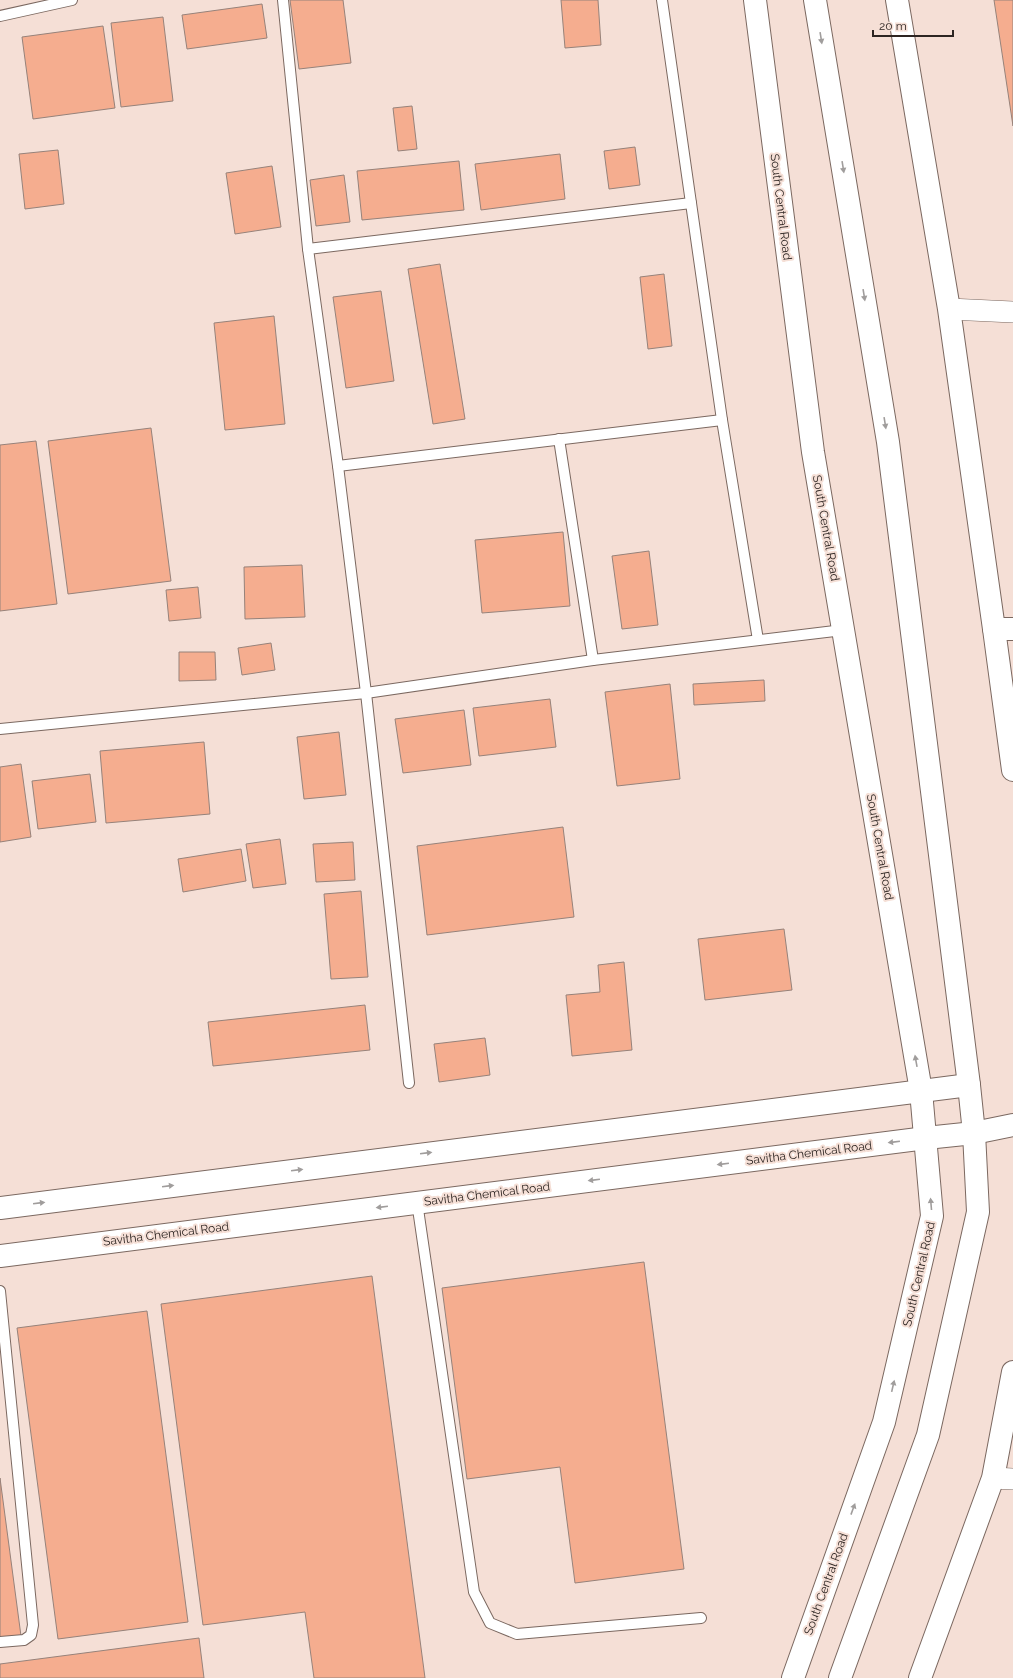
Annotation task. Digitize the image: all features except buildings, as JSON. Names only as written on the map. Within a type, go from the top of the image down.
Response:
[{"type":"main road","name":"South Central Road","points":[[755,0],[813,452],[921,1091],[932,1216],[884,1422],[793,1678]]},
{"type":"main road","points":[[815,0],[888,442],[969,1086],[974,1133],[978,1212],[928,1435],[840,1678]]},
{"type":"main road","points":[[897,0],[1003,629],[1013,770]]},
{"type":"main road","points":[[0,1208],[969,1086]]},
{"type":"main road","name":"Savitha Chemical Road","points":[[0,1256],[416,1202],[974,1133],[1013,1125]]},
{"type":"main road","points":[[920,1678],[1003,1479],[1013,1372]]},
{"type":"street","points":[[949,309],[1013,312]]},
{"type":"lane","points":[[0,16],[72,0]]},
{"type":"lane","points":[[283,0],[308,249],[338,466],[366,693],[408,1083]]},
{"type":"lane","points":[[662,0],[722,420],[758,640]]},
{"type":"lane","points":[[308,249],[691,203]]},
{"type":"lane","points":[[338,466],[722,420]]},
{"type":"lane","points":[[559,439],[593,660]]},
{"type":"lane","points":[[0,729],[366,693],[593,660],[843,630]]},
{"type":"lane","points":[[416,1202],[474,1592],[490,1623],[517,1634],[701,1618]]},
{"type":"lane","points":[[0,1292],[34,1625],[31,1635],[24,1640],[0,1642]]}]
